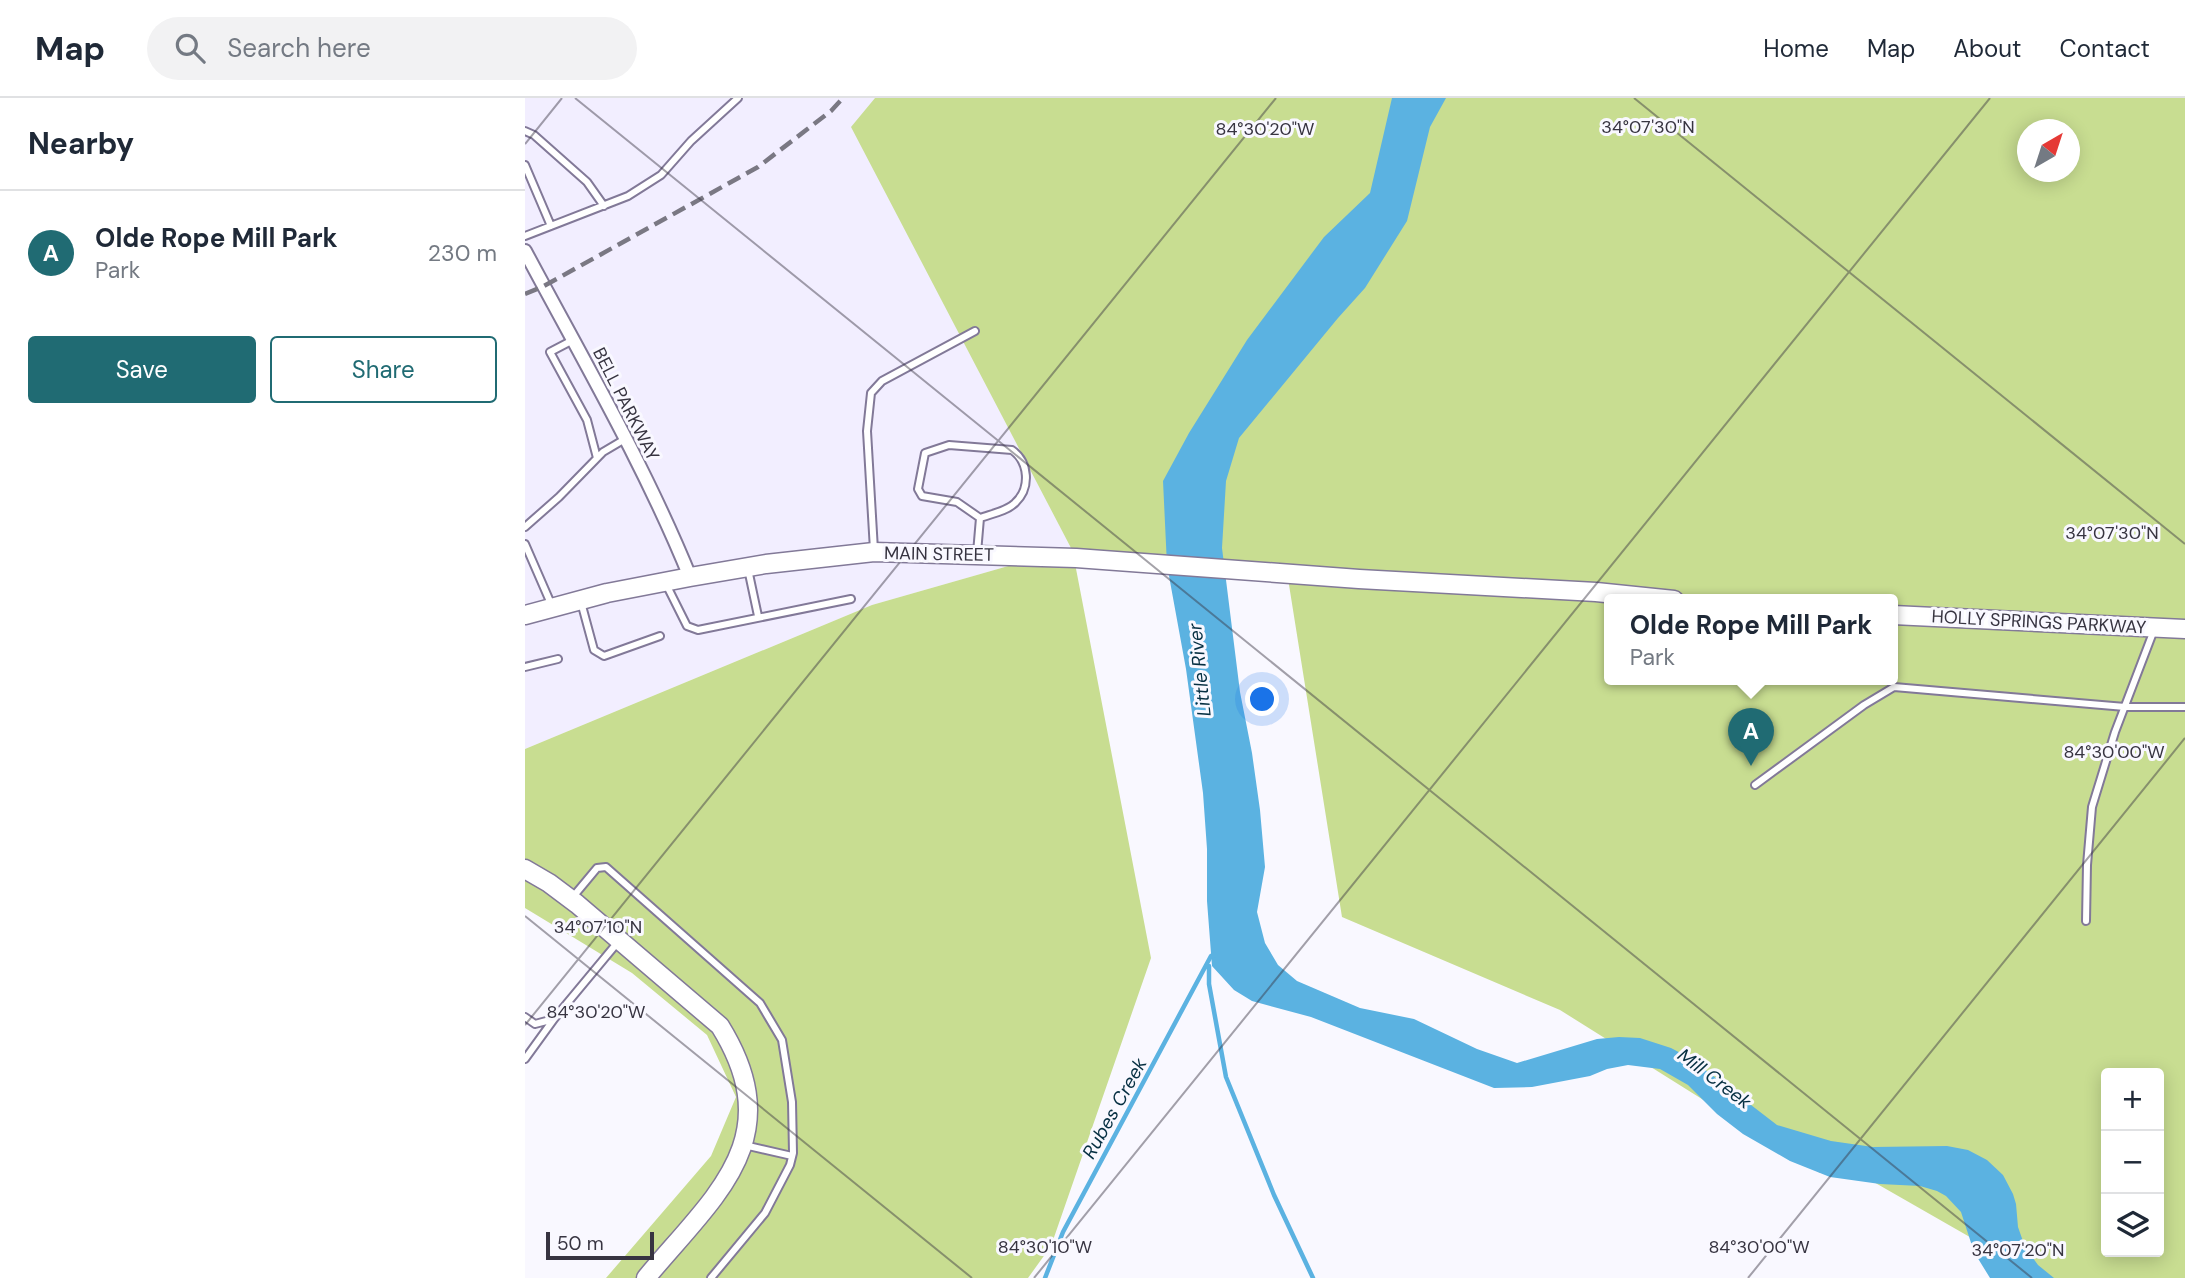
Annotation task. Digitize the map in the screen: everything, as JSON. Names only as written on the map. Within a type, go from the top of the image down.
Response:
[{"type":"main road","name":"MAIN STREET","points":[[525,615],[607,593],[690,577],[874,552],[1076,558],[1359,579],[1616,594]]},
{"type":"main road","name":"HOLLY SPRINGS PARKWAY","points":[[1898,615],[2185,629]]},
{"type":"main road","points":[[525,869],[570,900],[720,1026],[744,1074],[749,1103],[740,1156],[727,1179],[646,1278]]},
{"type":"street","name":"BELL PARKWAY","points":[[525,251],[625,439],[670,529],[690,577]]},
{"type":"lane","points":[[525,236],[628,197],[661,175],[691,141],[738,98]]},
{"type":"lane","points":[[525,131],[534,135],[587,182],[604,206]]},
{"type":"lane","points":[[525,165],[551,226]]},
{"type":"lane","points":[[874,552],[867,431],[871,393],[882,381],[975,331]]},
{"type":"lane","points":[[573,340],[549,352],[587,421],[597,458]]},
{"type":"lane","points":[[525,527],[603,452],[625,439]]},
{"type":"lane","points":[[949,445],[1012,450],[1019,455],[1026,472],[1025,490],[1014,504],[980,518],[957,502],[922,496],[918,489],[925,453],[949,445]]},
{"type":"lane","points":[[977,555],[980,518]]},
{"type":"lane","points":[[525,544],[553,607]]},
{"type":"lane","points":[[748,568],[758,616]]},
{"type":"lane","points":[[665,582],[687,626],[698,629],[851,599]]},
{"type":"lane","points":[[581,600],[594,650],[599,654],[604,656],[660,636]]},
{"type":"lane","points":[[2086,922],[2092,807],[2125,707],[2155,629]]},
{"type":"lane","points":[[525,667],[558,659]]},
{"type":"lane","points":[[1755,785],[1864,705],[1894,687],[2125,707],[2185,707]]},
{"type":"lane","points":[[570,900],[597,868],[606,867],[760,1003],[782,1040],[792,1102],[790,1165],[765,1213],[711,1278]]},
{"type":"lane","points":[[525,1059],[619,940]]},
{"type":"lane","points":[[525,1017],[535,1024],[554,1019]]},
{"type":"lane","points":[[743,1144],[792,1156]]},
{"type":"shaded area","points":[[525,98],[875,98],[852,127],[1071,548],[872,605],[525,749]]},
{"type":"green space","points":[[875,98],[2185,98],[2185,1278],[2002,1278],[1996,1252],[1858,1173],[1820,1173],[1560,1010],[1342,917],[1286,566],[1072,548],[1151,958],[1051,1246],[1028,1278],[606,1278],[711,1156],[736,1097],[707,1035],[632,973],[525,908],[525,749],[872,605],[1071,548],[851,127]]},
{"type":"water","name":"Mill Creek","points":[[1392,98],[1446,98],[1430,127],[1407,221],[1365,288],[1239,438],[1226,481],[1222,548],[1240,692],[1260,810],[1265,867],[1257,912],[1265,943],[1278,965],[1297,981],[1360,1008],[1414,1019],[1477,1049],[1517,1063],[1597,1039],[1640,1038],[1671,1048],[1690,1058],[1777,1125],[1831,1141],[1873,1147],[1947,1146],[1968,1150],[1987,1160],[2003,1175],[2013,1194],[2018,1227],[2025,1247],[2038,1265],[2054,1278],[1990,1278],[1974,1252],[1961,1212],[1946,1196],[1920,1186],[1830,1177],[1790,1161],[1743,1134],[1717,1114],[1688,1085],[1660,1069],[1628,1065],[1590,1076],[1532,1087],[1494,1088],[1311,1017],[1252,1001],[1234,990],[1212,966],[1203,793],[1186,669],[1167,565],[1163,481],[1189,433],[1247,340],[1324,237],[1370,193]]},
{"type":"waterway","name":"Rubes Creek","points":[[1045,1278],[1063,1232],[1211,956],[1215,955]]},
{"type":"waterway","name":"Little River","points":[[1209,966],[1209,984],[1226,1077],[1274,1195],[1313,1278]]},
{"type":"railway","points":[[525,294],[758,167],[831,111],[843,98]]},
{"type":"place","name":"Olde Rope Mill Park","points":[[1751,766]]}]
